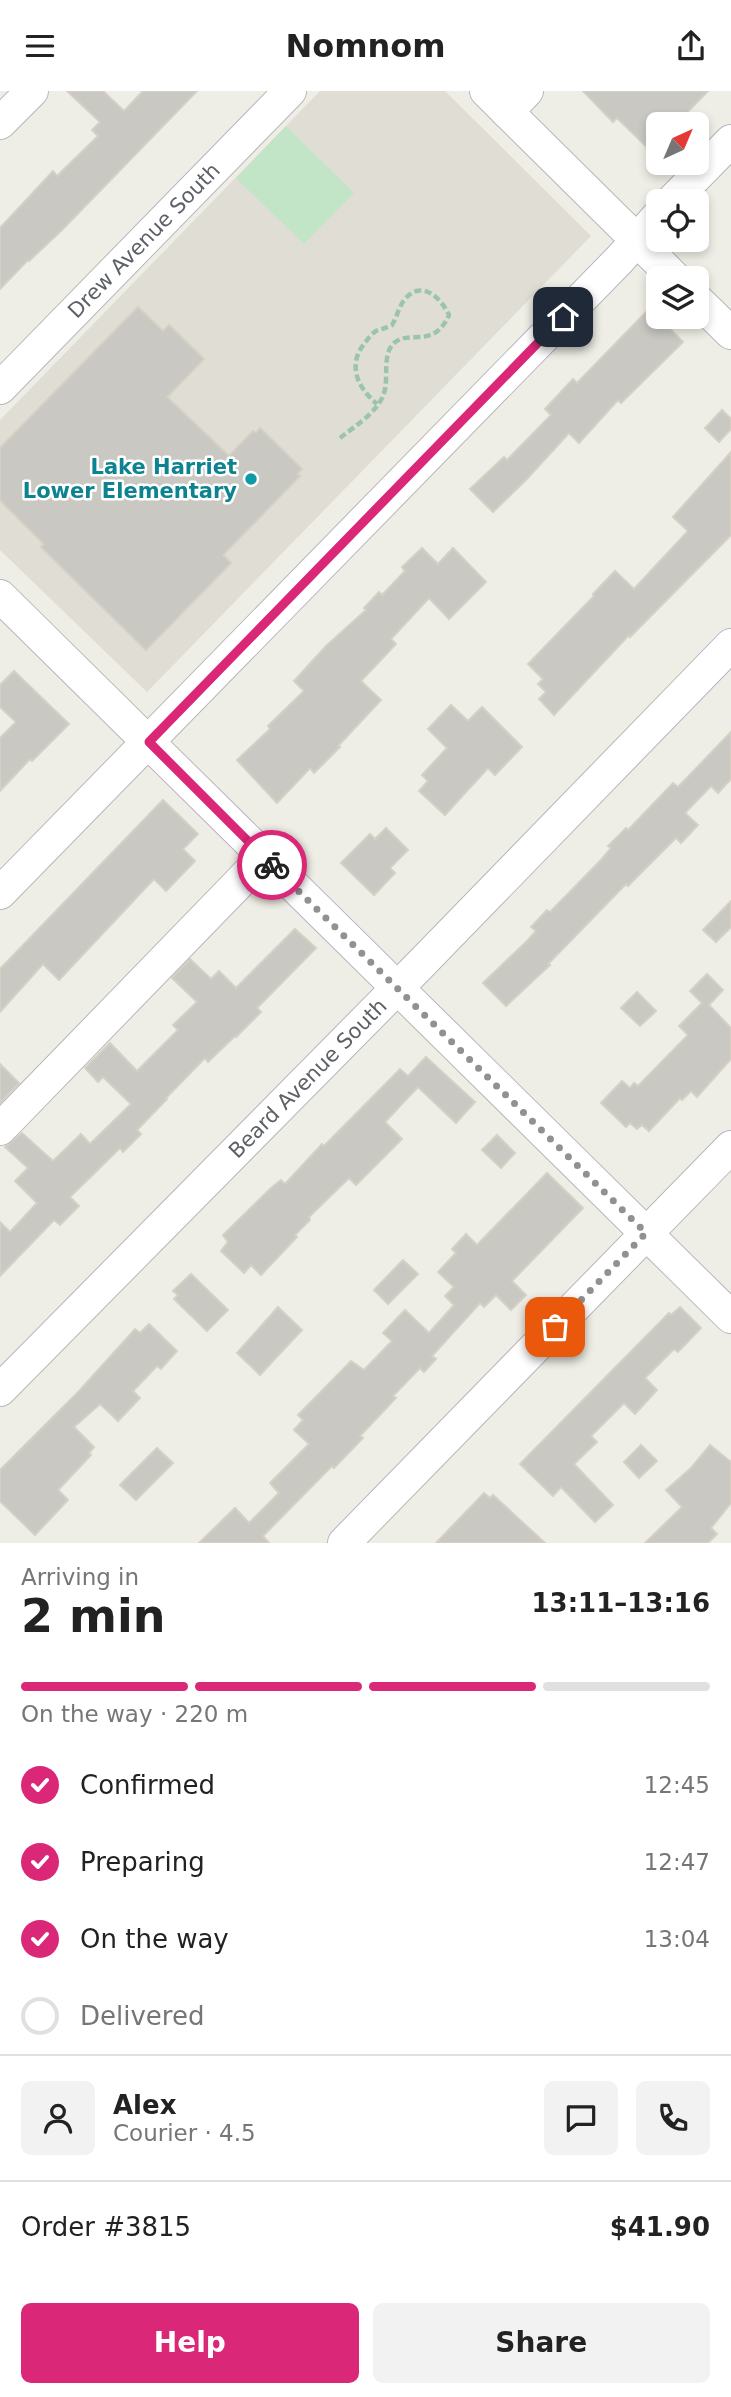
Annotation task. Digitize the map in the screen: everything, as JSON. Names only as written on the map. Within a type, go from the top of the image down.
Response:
[{"type":"street","points":[[0,123],[32,91]]},
{"type":"street","name":"Drew Avenue South","points":[[0,388],[289,91]]},
{"type":"street","points":[[507,98],[663,266]]},
{"type":"street","points":[[684,189],[731,141]]},
{"type":"street","points":[[0,893],[646,230]]},
{"type":"street","points":[[709,312],[731,333]]},
{"type":"street","points":[[6,613],[149,742],[731,1317]]},
{"type":"street","name":"Beard Avenue South","points":[[0,1390],[731,645]]},
{"type":"street","points":[[0,1129],[264,857]]},
{"type":"street","points":[[344,1543],[731,1147]]},
{"type":"path","points":[[340,438],[369,414],[377,404],[383,396],[388,375],[388,351],[392,344],[400,339],[429,336],[444,326],[449,315],[435,294],[426,291],[414,292],[405,299],[391,325],[376,331],[356,354],[354,366],[359,379],[366,394],[377,404]]},
{"type":"shaded area","points":[[320,91],[445,91],[591,236],[147,692],[0,550],[0,420]]},
{"type":"green space","points":[[286,126],[354,193],[304,244],[236,178]]},
{"type":"building","points":[[67,91],[103,91],[124,111],[143,91],[197,91],[62,230],[0,289],[0,228],[53,171],[57,176],[98,136],[92,130],[100,122]]},
{"type":"building","points":[[583,91],[708,91],[688,112],[646,112],[646,146],[617,118],[613,122]]},
{"type":"building","name":"Lake Harriet Lower Elementary","points":[[138,307],[163,331],[169,325],[204,359],[167,397],[229,456],[253,431],[256,433],[260,428],[302,469],[297,474],[300,476],[223,555],[231,563],[146,650],[41,547],[44,544],[0,500],[0,448]]},
{"type":"building","points":[[646,312],[646,329],[670,329],[683,342],[621,403],[618,400],[579,443],[569,433],[493,512],[470,489],[504,457],[507,460],[551,415],[545,409],[573,379],[577,383]]},
{"type":"building","points":[[722,410],[731,419],[731,429],[719,442],[705,428]]},
{"type":"building","points":[[731,452],[731,535],[630,637],[629,635],[554,715],[539,699],[546,692],[538,684],[543,679],[528,664],[615,571],[634,589],[688,531],[673,517]]},
{"type":"building","points":[[422,548],[438,564],[453,548],[486,582],[449,619],[429,598],[391,639],[396,644],[361,681],[381,700],[314,773],[310,768],[277,803],[237,760],[304,691],[294,681],[326,646],[366,610],[364,608],[379,592],[382,595],[405,571],[402,567]]},
{"type":"building","points":[[14,671],[69,724],[0,791],[0,738],[16,722],[0,707],[0,685]]},
{"type":"building","points":[[451,705],[468,721],[482,707],[522,747],[495,775],[488,768],[445,815],[419,791],[428,781],[422,775],[447,748],[428,729]]},
{"type":"building","points":[[731,732],[731,779],[718,793],[711,786],[685,813],[698,825],[681,843],[676,838],[628,886],[626,884],[548,964],[550,965],[506,1006],[483,983],[536,931],[531,927],[547,910],[550,912],[601,860],[611,848],[608,846],[626,828],[628,830],[673,783],[678,787]]},
{"type":"building","points":[[163,800],[198,834],[183,849],[195,861],[166,891],[154,879],[59,980],[43,964],[0,1012],[0,969]]},
{"type":"building","points":[[386,828],[408,850],[390,868],[395,873],[374,895],[341,863],[370,834],[375,839]]},
{"type":"building","points":[[731,901],[731,927],[716,942],[703,930]]},
{"type":"building","points":[[295,929],[316,948],[257,1008],[261,1012],[236,1037],[208,1062],[205,1058],[166,1098],[137,1130],[141,1134],[123,1152],[120,1148],[70,1197],[79,1206],[60,1225],[54,1220],[0,1276],[0,1222],[10,1232],[37,1203],[15,1181],[28,1168],[5,1147],[22,1133],[53,1161],[81,1134],[90,1144],[131,1104],[103,1077],[98,1082],[85,1068],[110,1043],[137,1071],[178,1030],[173,1025],[197,1002],[172,978],[190,959],[211,979],[219,971],[236,988]]},
{"type":"building","points":[[707,974],[723,990],[709,1005],[731,1028],[731,1059],[697,1097],[691,1091],[682,1100],[680,1098],[649,1131],[642,1125],[637,1129],[630,1123],[626,1127],[601,1103],[622,1081],[630,1088],[634,1083],[638,1086],[688,1035],[679,1026],[702,1003],[690,991]]},
{"type":"building","points":[[637,992],[656,1011],[640,1026],[621,1008]]},
{"type":"building","points":[[426,1057],[475,1102],[456,1123],[418,1087],[385,1122],[402,1139],[356,1185],[349,1178],[309,1217],[310,1220],[295,1235],[297,1237],[261,1275],[251,1265],[244,1273],[221,1251],[228,1242],[223,1235],[271,1188],[281,1180],[285,1184],[322,1144],[324,1146],[400,1069],[408,1076]]},
{"type":"building","points":[[0,1064],[19,1083],[0,1103]]},
{"type":"building","points":[[497,1135],[515,1153],[501,1168],[482,1150]]},
{"type":"building","points":[[547,1173],[583,1208],[512,1281],[526,1295],[511,1310],[496,1295],[484,1307],[480,1303],[432,1356],[436,1359],[424,1372],[420,1368],[393,1396],[396,1398],[360,1436],[363,1438],[263,1536],[269,1543],[199,1543],[235,1508],[249,1523],[279,1493],[270,1483],[309,1444],[294,1430],[303,1420],[298,1415],[351,1361],[364,1370],[392,1341],[383,1333],[405,1310],[429,1333],[454,1305],[445,1296],[454,1287],[438,1272],[456,1253],[452,1249],[466,1234],[477,1245]]},
{"type":"building","points":[[403,1260],[418,1274],[388,1304],[374,1290]]},
{"type":"building","points":[[191,1274],[228,1310],[207,1331],[174,1299],[178,1295],[173,1291]]},
{"type":"building","points":[[278,1307],[302,1330],[260,1375],[237,1353]]},
{"type":"building","points":[[680,1307],[701,1328],[678,1352],[674,1349],[645,1378],[657,1390],[635,1414],[624,1403],[591,1436],[597,1442],[574,1464],[613,1505],[595,1522],[561,1487],[553,1496],[520,1464],[669,1313],[671,1315]]},
{"type":"building","points":[[149,1324],[177,1351],[161,1369],[157,1366],[133,1391],[140,1398],[118,1421],[100,1404],[74,1427],[94,1447],[89,1453],[91,1455],[58,1490],[68,1500],[35,1535],[0,1501],[0,1470],[80,1390],[135,1329],[140,1333]]},
{"type":"building","points":[[641,1445],[657,1461],[639,1478],[624,1462]]},
{"type":"building","points":[[710,1445],[731,1462],[731,1503],[711,1528],[717,1534],[708,1543],[645,1543],[682,1507],[666,1490],[691,1468]]},
{"type":"building","points":[[157,1448],[173,1463],[136,1500],[120,1485]]},
{"type":"building","points":[[484,1493],[490,1498],[493,1495],[545,1543],[436,1543]]},
{"type":"way so far","points":[[272,865],[646,1233],[555,1327]]},
{"type":"place","name":"Lake Harriet Lower Elementary","points":[[251,479]]},
{"type":"route","points":[[272,865],[149,742],[563,317]]}]
